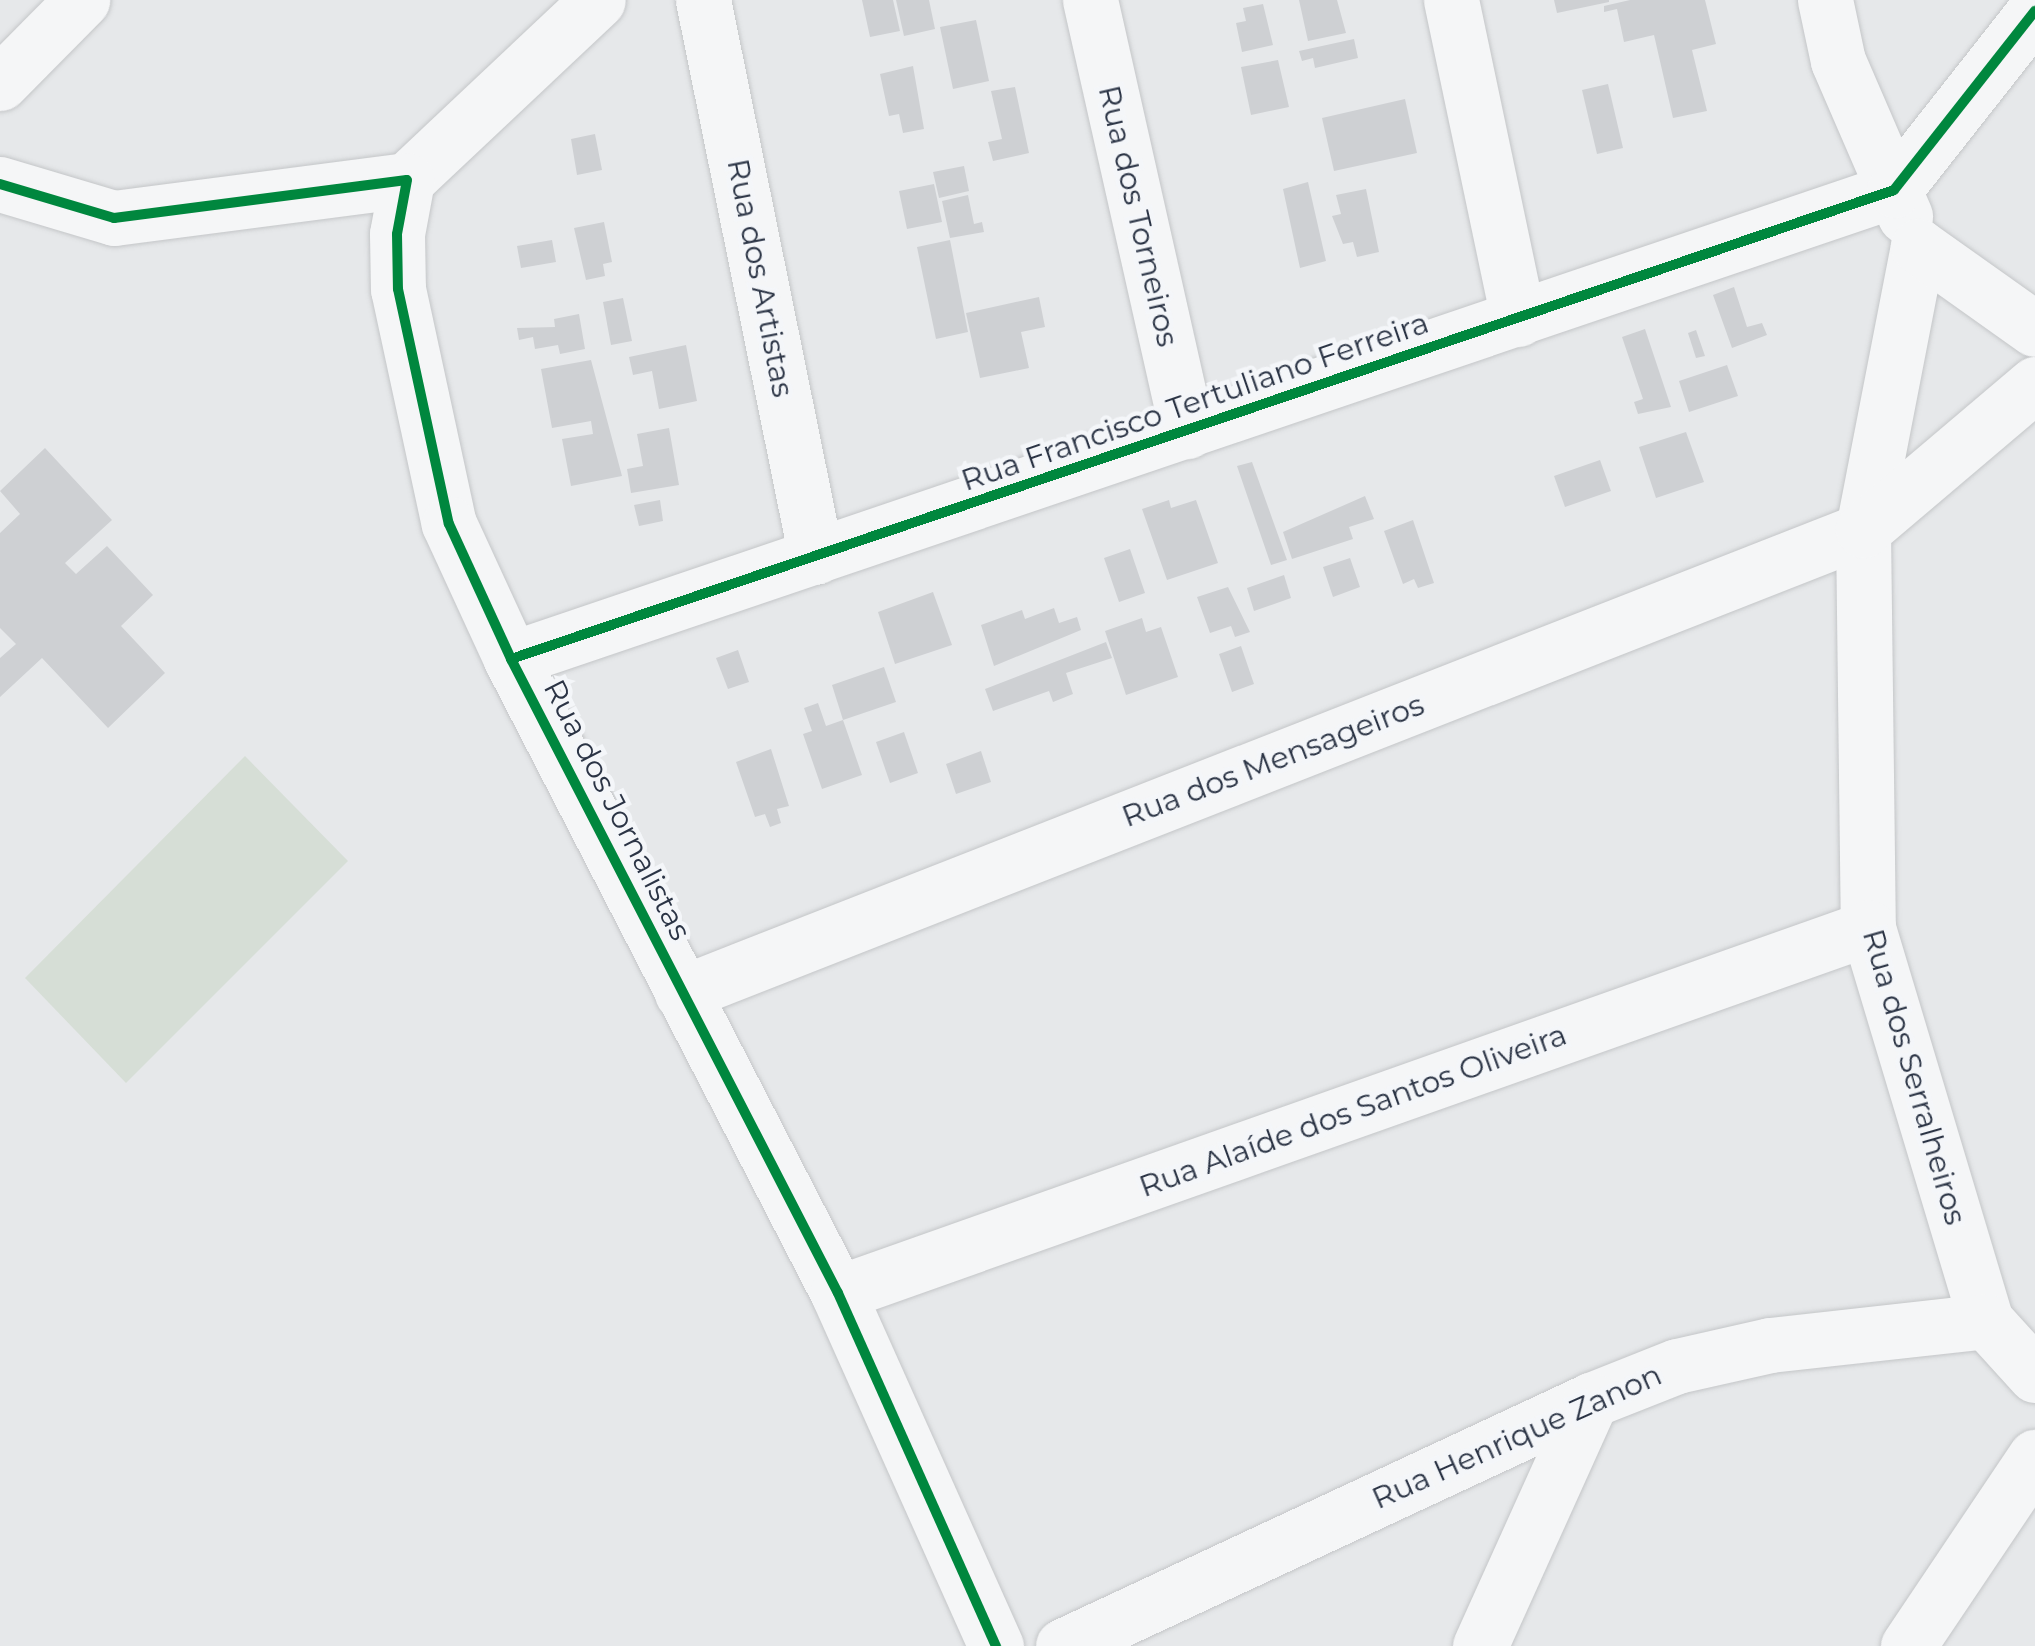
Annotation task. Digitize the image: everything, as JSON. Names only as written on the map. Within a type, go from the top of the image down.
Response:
[{"type":"street","points":[[0,83],[82,0]]},
{"type":"street","points":[[0,184],[114,218],[408,180],[598,0]]},
{"type":"street","name":"Rua dos Artistas","points":[[704,0],[816,557]]},
{"type":"street","name":"Rua dos Torneiros","points":[[1090,0],[1187,431]]},
{"type":"street","points":[[1451,0],[1518,319]]},
{"type":"street","points":[[1824,0],[1838,62],[1918,246],[2035,329]]},
{"type":"street","points":[[1894,190],[2035,12]]},
{"type":"street","name":"Rua dos Jornalistas","points":[[408,180],[397,234],[398,289],[416,392],[449,524],[512,659],[838,1293],[996,1646]]},
{"type":"street","name":"Rua Francisco Tertuliano Ferreira","points":[[512,659],[1894,190]]},
{"type":"street","name":"Rua dos Serralheiros","points":[[1918,246],[1863,530],[1868,928],[1986,1321]]},
{"type":"street","name":"Rua dos Mensageiros","points":[[682,992],[1863,530],[2035,384]]},
{"type":"street","name":"Rua Alaíde dos Santos Oliveira","points":[[838,1293],[1868,928]]},
{"type":"street","points":[[1986,1321],[2035,1375]]},
{"type":"street","name":"Rua Henrique Zanon","points":[[1063,1646],[1591,1400],[1742,1350],[1986,1321]]},
{"type":"street","points":[[1480,1646],[1591,1400]]},
{"type":"street","points":[[1908,1646],[2035,1458]]},
{"type":"shaded area","points":[[245,756],[348,861],[126,1083],[25,978]]},
{"type":"building","points":[[862,0],[893,0],[900,31],[870,37]]},
{"type":"building","points":[[896,0],[929,0],[935,29],[904,36]]},
{"type":"building","points":[[1299,0],[1337,0],[1346,33],[1308,41]]},
{"type":"building","points":[[1554,0],[1609,0],[1609,2],[1557,13]]},
{"type":"building","points":[[1630,0],[1705,0],[1716,44],[1692,50],[1707,111],[1673,118],[1654,35],[1624,42],[1617,9],[1604,12],[1604,6]]},
{"type":"building","points":[[1263,4],[1273,45],[1242,52],[1236,23],[1246,21],[1243,8]]},
{"type":"building","points":[[976,20],[989,81],[953,89],[940,27]]},
{"type":"building","points":[[1354,39],[1358,58],[1315,68],[1313,58],[1302,61],[1299,51]]},
{"type":"building","points":[[1278,60],[1289,107],[1251,115],[1241,67]]},
{"type":"building","points":[[913,66],[924,129],[903,133],[899,114],[889,116],[880,74]]},
{"type":"building","points":[[1608,84],[1623,148],[1597,154],[1582,90]]},
{"type":"building","points":[[1015,87],[1029,153],[993,161],[988,142],[1002,139],[991,91]]},
{"type":"building","points":[[1405,99],[1417,153],[1334,171],[1322,118]]},
{"type":"building","points":[[595,134],[602,170],[577,175],[571,139]]},
{"type":"building","points":[[964,166],[969,191],[939,198],[933,172]]},
{"type":"building","points":[[1308,182],[1326,261],[1300,268],[1283,189]]},
{"type":"building","points":[[934,184],[942,222],[907,229],[899,191]]},
{"type":"building","points":[[1366,189],[1379,252],[1357,257],[1353,242],[1343,244],[1332,216],[1341,214],[1336,195]]},
{"type":"building","points":[[968,195],[974,224],[982,222],[984,232],[950,238],[942,201]]},
{"type":"building","points":[[604,222],[612,262],[603,264],[605,276],[586,280],[574,228]]},
{"type":"building","points":[[552,240],[556,262],[521,268],[517,246]]},
{"type":"building","points":[[950,240],[968,332],[936,339],[917,247]]},
{"type":"building","points":[[1734,287],[1747,327],[1762,323],[1767,335],[1732,348],[1713,295]]},
{"type":"building","points":[[1039,297],[1045,327],[1021,332],[1029,368],[980,378],[966,313]]},
{"type":"building","points":[[623,298],[632,341],[611,345],[603,302]]},
{"type":"building","points":[[579,314],[585,349],[560,354],[558,345],[535,349],[533,337],[519,340],[517,328],[555,327],[554,319]]},
{"type":"building","points":[[1645,329],[1671,407],[1638,414],[1634,402],[1643,399],[1622,337]]},
{"type":"building","points":[[1696,330],[1705,356],[1696,358],[1688,333]]},
{"type":"building","points":[[686,345],[697,401],[659,409],[652,371],[633,375],[629,357]]},
{"type":"building","points":[[591,360],[622,476],[571,486],[562,439],[593,434],[591,421],[552,428],[541,369]]},
{"type":"building","points":[[1727,365],[1738,396],[1689,412],[1679,381]]},
{"type":"building","points":[[669,428],[679,485],[631,493],[627,469],[643,466],[637,434]]},
{"type":"building","points":[[1686,432],[1704,482],[1656,498],[1639,447]]},
{"type":"building","points":[[45,448],[112,520],[65,563],[76,574],[107,546],[153,595],[121,626],[165,673],[108,728],[42,658],[0,697],[0,658],[16,644],[0,628],[0,533],[20,514],[0,491]]},
{"type":"building","points":[[1600,460],[1611,491],[1565,507],[1554,476]]},
{"type":"building","points":[[1252,462],[1287,560],[1271,565],[1237,466]]},
{"type":"building","points":[[1365,496],[1374,519],[1349,527],[1353,539],[1292,559],[1283,532]]},
{"type":"building","points":[[660,500],[663,521],[639,526],[634,505]]},
{"type":"building","points":[[1169,500],[1171,508],[1196,500],[1218,563],[1167,580],[1142,509]]},
{"type":"building","points":[[1413,520],[1434,583],[1418,588],[1414,579],[1403,584],[1384,531]]},
{"type":"building","points":[[1130,549],[1145,593],[1119,602],[1104,558]]},
{"type":"building","points":[[1350,558],[1360,587],[1333,597],[1323,567]]},
{"type":"building","points":[[1284,575],[1291,598],[1254,611],[1247,588]]},
{"type":"building","points":[[1228,587],[1250,632],[1235,637],[1231,626],[1210,633],[1197,597]]},
{"type":"building","points":[[933,592],[952,645],[895,664],[878,612]]},
{"type":"building","points":[[1054,608],[1059,623],[1077,617],[1081,630],[994,666],[981,625],[1022,610],[1025,619]]},
{"type":"building","points":[[1142,618],[1146,632],[1161,627],[1178,677],[1126,695],[1105,631]]},
{"type":"building","points":[[1106,642],[1112,658],[1066,673],[1073,694],[1053,702],[1049,691],[993,711],[985,689]]},
{"type":"building","points":[[1241,646],[1254,684],[1232,692],[1219,654]]},
{"type":"building","points":[[738,650],[749,682],[728,689],[716,658]]},
{"type":"building","points":[[884,667],[896,702],[843,720],[832,685]]},
{"type":"building","points":[[818,703],[826,726],[843,720],[862,775],[822,789],[803,734],[812,731],[804,708]]},
{"type":"building","points":[[904,732],[918,773],[890,783],[876,742]]},
{"type":"building","points":[[771,749],[789,806],[777,809],[781,823],[770,827],[765,814],[755,817],[736,762]]},
{"type":"building","points":[[981,751],[991,782],[956,794],[946,764]]},
{"type":"cycle path","points":[[511,659],[1894,190],[2035,11]]},
{"type":"cycle path","points":[[0,184],[114,218],[407,180],[397,234],[398,289],[449,524],[511,659],[838,1293],[996,1646]]}]
